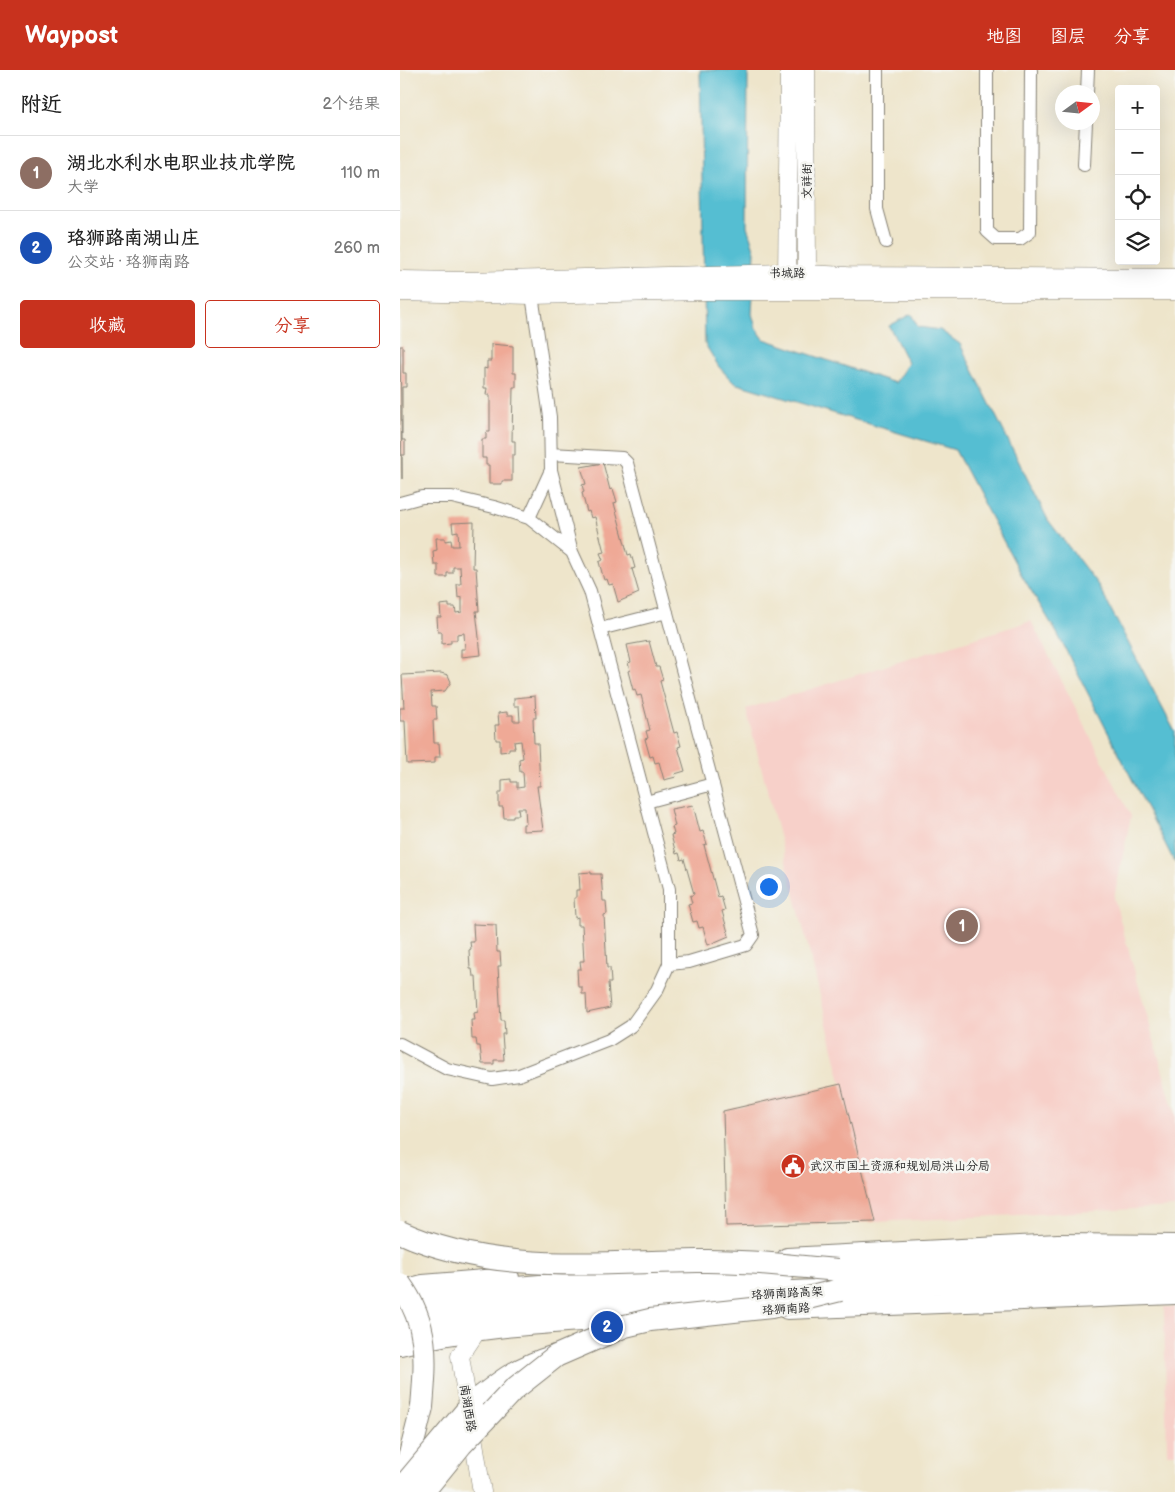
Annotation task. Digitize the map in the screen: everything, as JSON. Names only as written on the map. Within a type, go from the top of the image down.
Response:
[{"type":"highway","points":[[401,1232],[447,1250],[486,1258],[531,1263],[699,1261],[839,1280]]},
{"type":"highway","name":"珞狮南路高架","points":[[400,1326],[519,1307],[839,1280],[1175,1258]]},
{"type":"highway","name":"珞狮南路高架","points":[[400,1306],[483,1291],[540,1286],[839,1280],[932,1283],[1175,1277]]},
{"type":"highway","points":[[400,1490],[472,1404],[510,1374],[530,1363],[556,1356],[608,1333],[650,1320],[771,1307],[839,1280]]},
{"type":"highway","points":[[400,1284],[416,1311],[422,1328],[425,1370],[422,1406],[410,1455],[400,1479]]},
{"type":"highway","points":[[423,1492],[461,1445],[514,1390],[556,1356]]},
{"type":"main road","name":"文祥街","points":[[788,293],[786,273],[789,70]]},
{"type":"main road","name":"文祥街","points":[[806,70],[807,273],[811,292]]},
{"type":"main road","name":"书城路","points":[[400,292],[532,295],[700,283],[760,273],[807,273],[846,276],[1175,278]]},
{"type":"main road","name":"书城路","points":[[400,280],[700,283],[788,293],[1175,290]]},
{"type":"main road","points":[[400,1290],[423,1285],[688,1263],[1058,1244],[1175,1245]]},
{"type":"main road","name":"珞狮南路","points":[[400,1345],[438,1335],[478,1329],[695,1314],[1175,1294]]},
{"type":"main road","points":[[438,1335],[460,1356],[478,1329]]},
{"type":"main road","name":"南湖西路","points":[[460,1356],[482,1492]]},
{"type":"street","points":[[877,70],[877,209],[886,242]]},
{"type":"street","points":[[988,70],[988,231],[996,239],[1020,240],[1030,232],[1031,70]]},
{"type":"street","points":[[1087,85],[1088,70]]},
{"type":"street","points":[[1084,165],[1086,130]]},
{"type":"street","points":[[400,1044],[447,1069],[492,1079],[519,1075],[609,1040],[631,1026],[657,990],[669,964],[669,889],[590,591],[572,552],[551,470],[550,418],[532,295]]},
{"type":"street","points":[[551,454],[622,458],[627,463],[753,935],[746,945],[689,962],[669,964]]},
{"type":"street","points":[[529,518],[551,470]]},
{"type":"street","points":[[400,503],[422,497],[452,497],[494,507],[529,518],[572,552]]},
{"type":"street","points":[[600,629],[667,612]]},
{"type":"street","points":[[646,802],[712,784]]},
{"type":"shaded area","points":[[1031,621],[1131,816],[1114,898],[1175,1115],[1175,1207],[875,1222],[810,954],[746,709]]},
{"type":"shaded area","points":[[1164,1307],[1175,1307],[1175,1453],[1167,1453]]},
{"type":"water","points":[[700,70],[748,70],[747,226],[755,252],[752,314],[756,328],[764,339],[895,383],[908,363],[889,326],[911,314],[918,327],[940,330],[960,344],[1048,520],[1098,585],[1175,732],[1175,863],[1057,633],[1021,574],[955,450],[734,383],[719,367],[705,344]]},
{"type":"building","points":[[491,344],[513,346],[513,373],[516,373],[516,387],[513,387],[512,441],[515,441],[515,455],[512,455],[512,481],[502,481],[502,484],[489,484],[489,465],[486,465],[486,458],[482,458],[482,439],[486,439],[486,432],[490,432],[490,395],[486,395],[487,388],[484,388],[484,368],[487,369],[487,361],[491,361]]},
{"type":"building","points":[[400,346],[403,346],[403,373],[406,373],[406,387],[402,387],[402,440],[405,440],[405,455],[402,455],[402,479]]},
{"type":"building","points":[[603,463],[610,490],[613,489],[617,502],[614,503],[628,555],[631,554],[635,568],[632,569],[639,593],[618,602],[613,584],[609,585],[607,579],[604,580],[599,562],[603,560],[600,553],[604,552],[595,517],[591,518],[589,511],[587,512],[582,493],[584,492],[582,485],[586,484],[581,467]]},
{"type":"building","points":[[474,522],[473,568],[476,568],[479,611],[476,611],[481,655],[461,657],[461,649],[465,649],[464,633],[457,634],[457,640],[451,640],[451,643],[442,644],[442,632],[438,632],[437,617],[441,617],[440,605],[449,604],[449,607],[455,607],[456,613],[462,612],[462,597],[458,598],[457,584],[461,584],[460,567],[453,567],[453,573],[447,573],[447,577],[438,577],[438,565],[434,565],[433,551],[437,550],[436,538],[445,538],[445,541],[451,540],[452,546],[459,546],[458,531],[453,532],[452,523]]},
{"type":"building","points":[[649,641],[656,667],[659,667],[663,680],[660,681],[674,733],[677,732],[681,746],[678,747],[685,771],[675,774],[676,777],[664,780],[659,762],[655,763],[653,756],[650,757],[645,739],[648,738],[646,731],[650,730],[641,695],[637,696],[635,689],[633,690],[628,671],[630,670],[628,663],[631,662],[627,645]]},
{"type":"building","points":[[441,673],[448,675],[451,682],[445,691],[431,692],[432,706],[436,706],[437,720],[433,720],[434,743],[439,743],[440,757],[435,757],[435,763],[407,764],[405,721],[400,721],[400,708],[404,708],[402,675]]},
{"type":"building","points":[[535,696],[536,718],[533,718],[534,743],[538,743],[540,786],[537,786],[543,830],[523,831],[523,824],[526,824],[525,808],[518,808],[519,815],[513,815],[513,818],[504,818],[503,807],[499,807],[499,792],[502,792],[502,780],[511,779],[511,782],[517,782],[517,788],[524,787],[523,772],[520,772],[519,759],[523,758],[521,741],[514,742],[515,748],[509,748],[509,751],[500,752],[500,740],[496,740],[495,725],[499,725],[498,713],[507,712],[507,715],[513,715],[513,721],[520,721],[519,706],[514,706],[514,698]]},
{"type":"building","points":[[693,805],[700,832],[703,831],[707,844],[704,845],[718,897],[721,896],[725,910],[722,911],[729,936],[708,945],[703,927],[699,928],[697,921],[693,922],[688,904],[692,903],[690,896],[694,894],[684,859],[681,860],[679,853],[676,854],[671,835],[674,834],[672,827],[675,826],[671,809]]},
{"type":"building","points":[[591,872],[591,874],[601,874],[603,901],[606,901],[607,914],[604,915],[607,968],[610,968],[611,983],[608,983],[610,1008],[587,1013],[586,994],[582,994],[582,987],[578,987],[577,969],[581,969],[580,961],[584,961],[582,925],[578,925],[578,917],[575,918],[574,898],[576,898],[576,890],[580,890],[579,873]]},
{"type":"building","points":[[473,924],[496,925],[497,952],[500,952],[501,966],[498,966],[501,1020],[504,1020],[505,1034],[502,1034],[504,1060],[494,1060],[494,1064],[482,1064],[480,1046],[477,1046],[476,1039],[472,1039],[471,1020],[475,1020],[474,1013],[478,1012],[476,976],[473,976],[472,969],[470,969],[469,950],[471,949],[470,942],[474,942]]},
{"type":"building","name":"武汉市国土资源和规划局洪山分局","points":[[841,1084],[875,1222],[726,1226],[723,1111]]},
{"type":"place","name":"湖北水利水电职业技术学院","points":[[962,926]]},
{"type":"place","name":"武汉市国土资源和规划局洪山分局","points":[[793,1166]]},
{"type":"place","name":"珞狮路南湖山庄","points":[[607,1327]]}]
